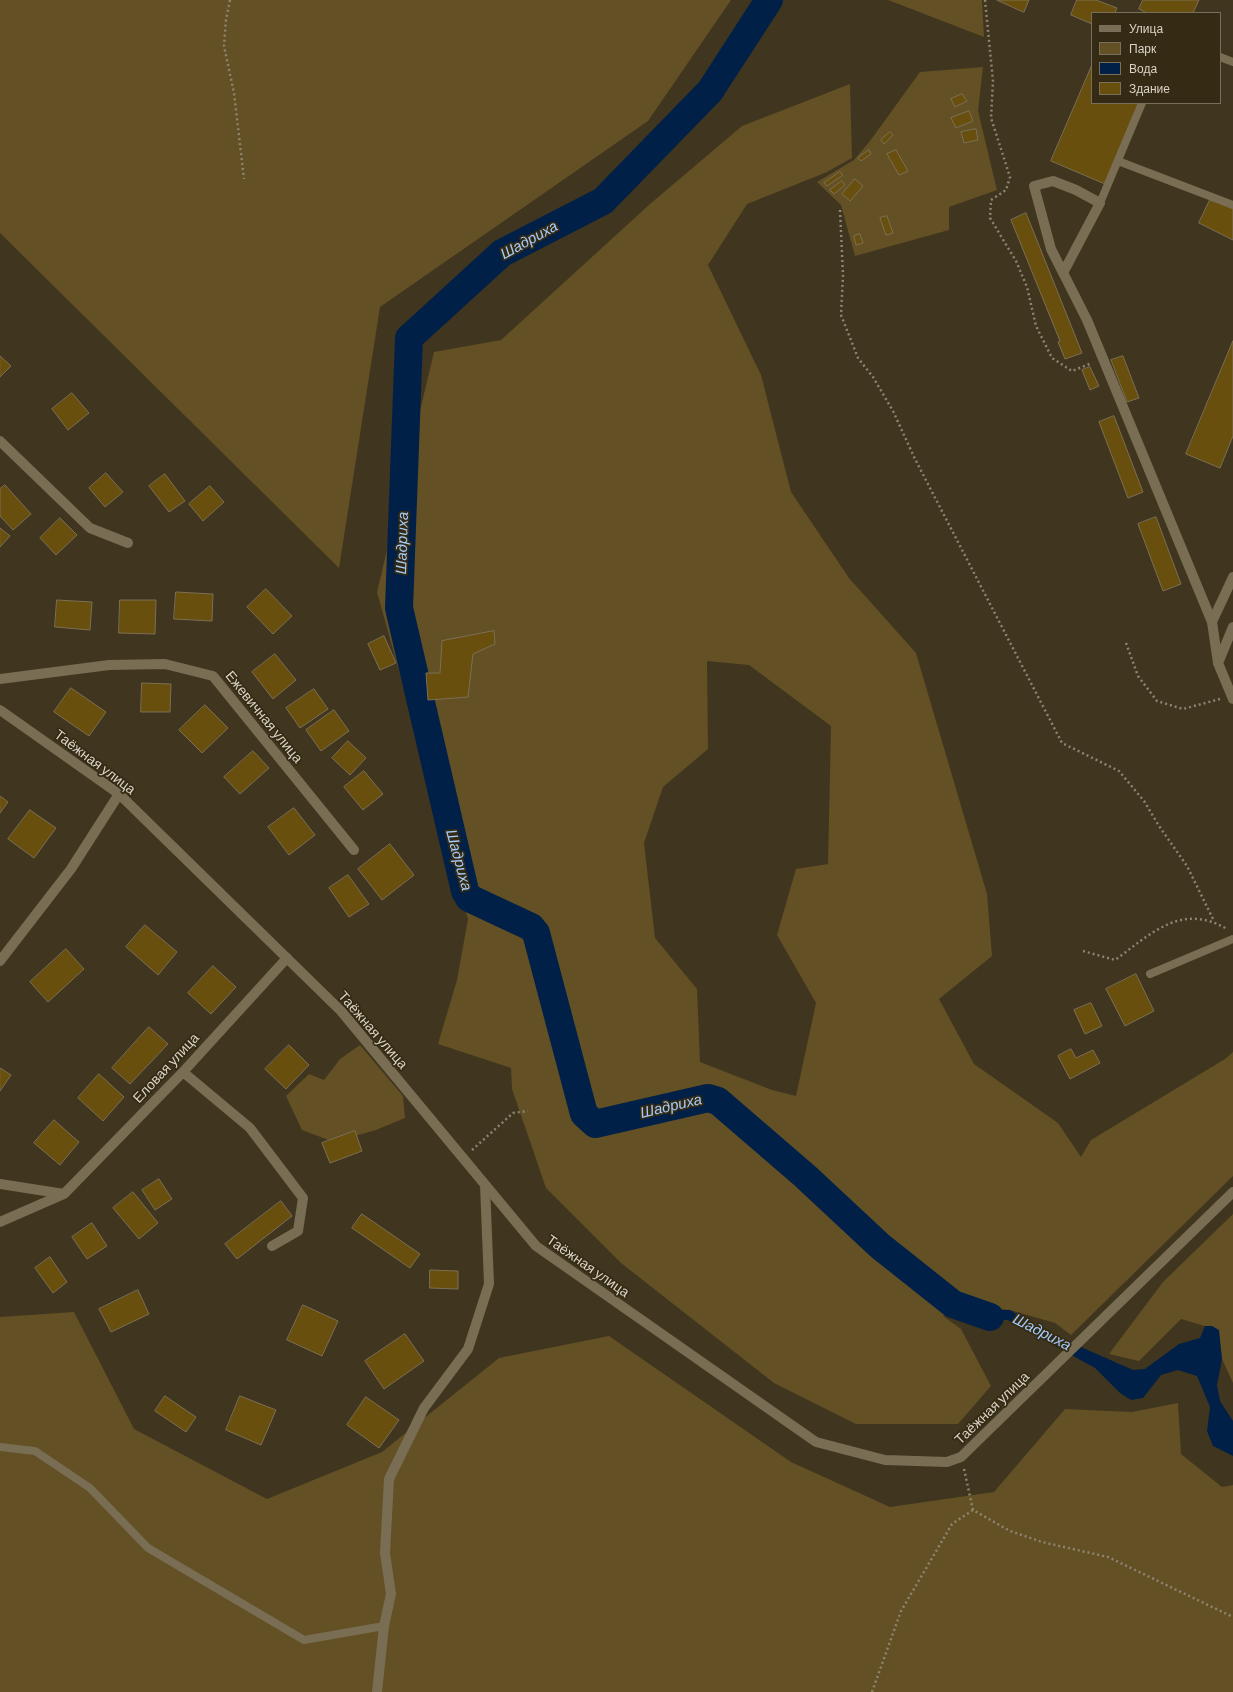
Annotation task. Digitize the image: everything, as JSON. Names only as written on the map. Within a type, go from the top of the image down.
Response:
[{"type":"street","points":[[1064,273],[1100,203],[1076,190],[1053,181],[1034,186],[1051,249],[1087,320],[1212,622],[1218,663],[1232,697]]},
{"type":"street","points":[[0,441],[90,528],[128,543]]},
{"type":"street","points":[[1212,622],[1233,577]]},
{"type":"street","points":[[1218,663],[1233,627]]},
{"type":"street","name":"Ежевичная улица","points":[[0,679],[109,665],[165,664],[213,676],[354,850]]},
{"type":"street","name":"Таёжная улица","points":[[0,710],[119,794],[341,1011],[536,1246],[816,1442],[885,1460],[947,1462],[961,1457],[1044,1378],[1233,1192]]},
{"type":"street","points":[[0,961],[72,869],[119,794]]},
{"type":"street","name":"Еловая улица","points":[[0,1222],[64,1194],[183,1072],[287,958]]},
{"type":"street","points":[[183,1072],[250,1128],[303,1198],[298,1231],[272,1246]]},
{"type":"street","points":[[0,1184],[64,1194]]},
{"type":"street","points":[[377,1692],[384,1626],[391,1594],[385,1553],[389,1479],[424,1408],[468,1349],[489,1284],[485,1185]]},
{"type":"lane","points":[[1221,57],[1233,62]]},
{"type":"lane","points":[[1100,203],[1142,104]]},
{"type":"lane","points":[[1118,161],[1233,205]]},
{"type":"lane","points":[[1150,974],[1232,935]]},
{"type":"lane","points":[[0,1447],[35,1451],[90,1488],[148,1548],[304,1640],[384,1626]]},
{"type":"path","points":[[230,0],[226,20],[224,46],[234,93],[244,179]]},
{"type":"path","points":[[984,0],[993,81],[991,118],[1010,177],[1006,190],[991,200],[990,218],[1016,261],[1027,287],[1036,326],[1052,358],[1072,371],[1103,358]]},
{"type":"path","points":[[840,210],[843,275],[840,315],[858,358],[873,377],[893,411],[915,459],[1062,743],[1119,771],[1144,801],[1159,826],[1187,866],[1214,921],[1232,935]]},
{"type":"path","points":[[1126,643],[1138,676],[1157,701],[1183,709],[1232,697]]},
{"type":"path","points":[[1083,951],[1115,960],[1165,924],[1186,919],[1214,921]]},
{"type":"path","points":[[463,1158],[513,1112],[528,1111]]},
{"type":"path","points":[[961,1457],[973,1510],[1017,1533],[1042,1542],[1108,1557],[1233,1618]]},
{"type":"path","points":[[872,1692],[901,1611],[952,1524],[973,1510]]},
{"type":"green space","points":[[0,0],[731,0],[648,121],[380,307],[339,568],[0,233]]},
{"type":"green space","points":[[888,0],[982,0],[984,37]]},
{"type":"green space","points":[[983,67],[978,111],[997,190],[949,207],[949,230],[855,256],[841,205],[817,182],[854,160],[870,141],[920,72]]},
{"type":"green space","points":[[850,84],[852,158],[827,172],[747,204],[708,265],[761,375],[791,492],[849,578],[916,653],[987,894],[992,956],[939,999],[974,1064],[1058,1123],[1081,1157],[1091,1140],[1225,1059],[1233,1052],[1233,1176],[1071,1335],[1055,1323],[1010,1310],[953,1304],[943,1316],[961,1329],[991,1386],[958,1424],[856,1424],[774,1383],[621,1263],[546,1188],[512,1089],[511,1068],[438,1044],[457,980],[468,919],[377,592],[434,352],[501,340],[650,204],[742,126]],"holes":[[[707,661],[749,665],[831,726],[828,864],[796,869],[777,935],[816,1003],[796,1096],[772,1090],[700,1062],[697,989],[655,938],[644,843],[663,787],[708,749]]]},
{"type":"green space","points":[[360,1045],[403,1096],[405,1118],[376,1130],[334,1142],[302,1130],[286,1096],[309,1074],[324,1080],[340,1059]]},
{"type":"green space","points":[[1233,1214],[1233,1383],[1222,1359],[1218,1330],[1181,1319],[1139,1361],[1109,1354],[1163,1282]]},
{"type":"green space","points":[[74,1312],[134,1429],[267,1499],[382,1452],[499,1358],[609,1336],[791,1462],[890,1507],[994,1492],[1065,1409],[1132,1412],[1178,1403],[1181,1454],[1222,1487],[1233,1485],[1233,1692],[0,1692],[0,1317]]},
{"type":"water","points":[[953,1304],[993,1310],[1010,1310],[1040,1329],[1133,1370],[1145,1369],[1179,1344],[1200,1338],[1205,1326],[1212,1326],[1219,1330],[1222,1359],[1217,1385],[1220,1401],[1233,1421],[1233,1456],[1213,1446],[1207,1431],[1210,1407],[1197,1376],[1178,1370],[1161,1375],[1143,1398],[1131,1400],[1120,1393],[1095,1368],[1008,1320],[981,1320]]},
{"type":"building","points":[[997,0],[1029,0],[1024,12]]},
{"type":"building","points":[[1077,0],[1096,0],[1117,8],[1115,12],[1091,12],[1091,24],[1071,15]]},
{"type":"building","points":[[1143,0],[1199,0],[1193,12],[1145,12],[1139,9]]},
{"type":"building","points":[[1091,67],[1091,104],[1139,104],[1105,184],[1051,161]]},
{"type":"building","points":[[962,94],[967,101],[955,107],[951,99]]},
{"type":"building","points":[[969,111],[973,121],[956,128],[951,118]]},
{"type":"building","points":[[976,129],[978,140],[964,143],[961,132]]},
{"type":"building","points":[[890,132],[893,135],[884,144],[881,140]]},
{"type":"building","points":[[869,150],[871,154],[861,161],[858,158]]},
{"type":"building","points":[[896,150],[908,171],[899,175],[887,154]]},
{"type":"building","points":[[840,172],[843,175],[827,186],[824,183]]},
{"type":"building","points":[[855,179],[863,186],[850,201],[842,194]]},
{"type":"building","points":[[842,181],[845,185],[834,194],[830,190]]},
{"type":"building","points":[[1211,198],[1233,209],[1233,240],[1199,223]]},
{"type":"building","points":[[1026,213],[1082,353],[1065,359],[1058,342],[1060,341],[1011,220]]},
{"type":"building","points":[[887,216],[893,233],[886,235],[880,218]]},
{"type":"building","points":[[860,234],[863,243],[856,245],[854,236]]},
{"type":"building","points":[[1233,341],[1233,436],[1220,468],[1186,454]]},
{"type":"building","points":[[0,356],[11,366],[0,377]]},
{"type":"building","points":[[1123,356],[1139,398],[1127,402],[1111,360]]},
{"type":"building","points":[[1090,367],[1099,386],[1090,390],[1082,370]]},
{"type":"building","points":[[72,393],[89,413],[68,430],[52,409]]},
{"type":"building","points":[[1114,416],[1143,492],[1128,498],[1099,422]]},
{"type":"building","points":[[106,473],[123,492],[105,507],[89,488]]},
{"type":"building","points":[[165,474],[185,501],[169,512],[149,486]]},
{"type":"building","points":[[5,485],[31,514],[13,530],[0,516],[0,489]]},
{"type":"building","points":[[210,486],[224,502],[203,521],[189,504]]},
{"type":"building","points":[[1156,517],[1181,584],[1163,591],[1138,524]]},
{"type":"building","points":[[60,518],[77,535],[56,555],[40,538]]},
{"type":"building","points":[[0,528],[10,536],[0,547]]},
{"type":"building","points":[[266,589],[292,616],[273,634],[247,607]]},
{"type":"building","points":[[176,592],[213,594],[212,621],[174,619]]},
{"type":"building","points":[[57,600],[92,602],[90,630],[55,627]]},
{"type":"building","points":[[120,600],[156,600],[155,634],[119,633]]},
{"type":"building","points":[[494,631],[495,644],[473,654],[468,697],[428,700],[426,673],[440,673],[442,641]]},
{"type":"building","points":[[384,636],[396,663],[380,670],[368,644]]},
{"type":"building","points":[[275,654],[296,680],[273,699],[252,672]]},
{"type":"building","points":[[142,683],[171,684],[170,712],[141,712]]},
{"type":"building","points":[[71,688],[106,712],[89,736],[54,712]]},
{"type":"building","points":[[314,689],[328,709],[300,728],[286,708]]},
{"type":"building","points":[[205,705],[228,728],[202,753],[179,730]]},
{"type":"building","points":[[334,710],[349,731],[321,751],[306,730]]},
{"type":"building","points":[[348,741],[366,758],[350,775],[332,758]]},
{"type":"building","points":[[253,751],[269,768],[240,794],[224,777]]},
{"type":"building","points":[[364,771],[383,794],[363,810],[344,787]]},
{"type":"building","points":[[0,796],[8,802],[0,813]]},
{"type":"building","points":[[294,808],[315,835],[289,855],[268,827]]},
{"type":"building","points":[[30,810],[56,828],[34,858],[8,839]]},
{"type":"building","points":[[390,844],[414,875],[382,900],[358,869]]},
{"type":"building","points":[[348,875],[369,904],[349,917],[329,888]]},
{"type":"building","points":[[145,925],[177,952],[158,975],[126,947]]},
{"type":"building","points":[[66,949],[84,969],[48,1002],[30,982]]},
{"type":"building","points":[[213,966],[236,987],[211,1014],[188,993]]},
{"type":"building","points":[[1136,974],[1154,1011],[1125,1026],[1106,989]]},
{"type":"building","points":[[1091,1003],[1102,1026],[1085,1034],[1074,1010]]},
{"type":"building","points":[[149,1027],[168,1044],[130,1084],[112,1068]]},
{"type":"building","points":[[289,1045],[309,1065],[286,1089],[265,1069]]},
{"type":"building","points":[[1071,1049],[1076,1058],[1093,1050],[1100,1063],[1070,1079],[1058,1056]]},
{"type":"building","points":[[0,1068],[11,1075],[0,1091]]},
{"type":"building","points":[[99,1074],[124,1097],[103,1121],[78,1098]]},
{"type":"building","points":[[54,1120],[79,1142],[60,1165],[34,1143]]},
{"type":"building","points":[[355,1131],[362,1151],[330,1163],[322,1143]]},
{"type":"building","points":[[159,1179],[172,1199],[155,1210],[142,1190]]},
{"type":"building","points":[[133,1192],[158,1223],[139,1239],[113,1208]]},
{"type":"building","points":[[281,1201],[292,1216],[237,1259],[225,1244]]},
{"type":"building","points":[[362,1214],[420,1254],[410,1268],[352,1228]]},
{"type":"building","points":[[92,1223],[107,1246],[87,1259],[72,1237]]},
{"type":"building","points":[[50,1257],[67,1282],[53,1293],[35,1268]]},
{"type":"building","points":[[430,1270],[458,1271],[458,1289],[430,1288]]},
{"type":"building","points":[[138,1290],[149,1314],[111,1332],[99,1309]]},
{"type":"building","points":[[303,1305],[338,1321],[322,1356],[287,1340]]},
{"type":"building","points":[[405,1334],[424,1361],[384,1389],[365,1361]]},
{"type":"building","points":[[165,1396],[196,1417],[186,1432],[155,1411]]},
{"type":"building","points":[[240,1396],[276,1410],[261,1445],[226,1430]]},
{"type":"building","points":[[366,1397],[399,1420],[379,1448],[347,1425]]},
{"type":"waterway","name":"Шадриха","points":[[769,0],[710,91],[603,201],[502,253],[409,338],[399,608],[465,891],[469,898],[531,927],[536,933],[584,1114],[595,1124],[708,1098],[718,1101],[805,1176],[880,1246],[953,1304],[990,1317]]}]
